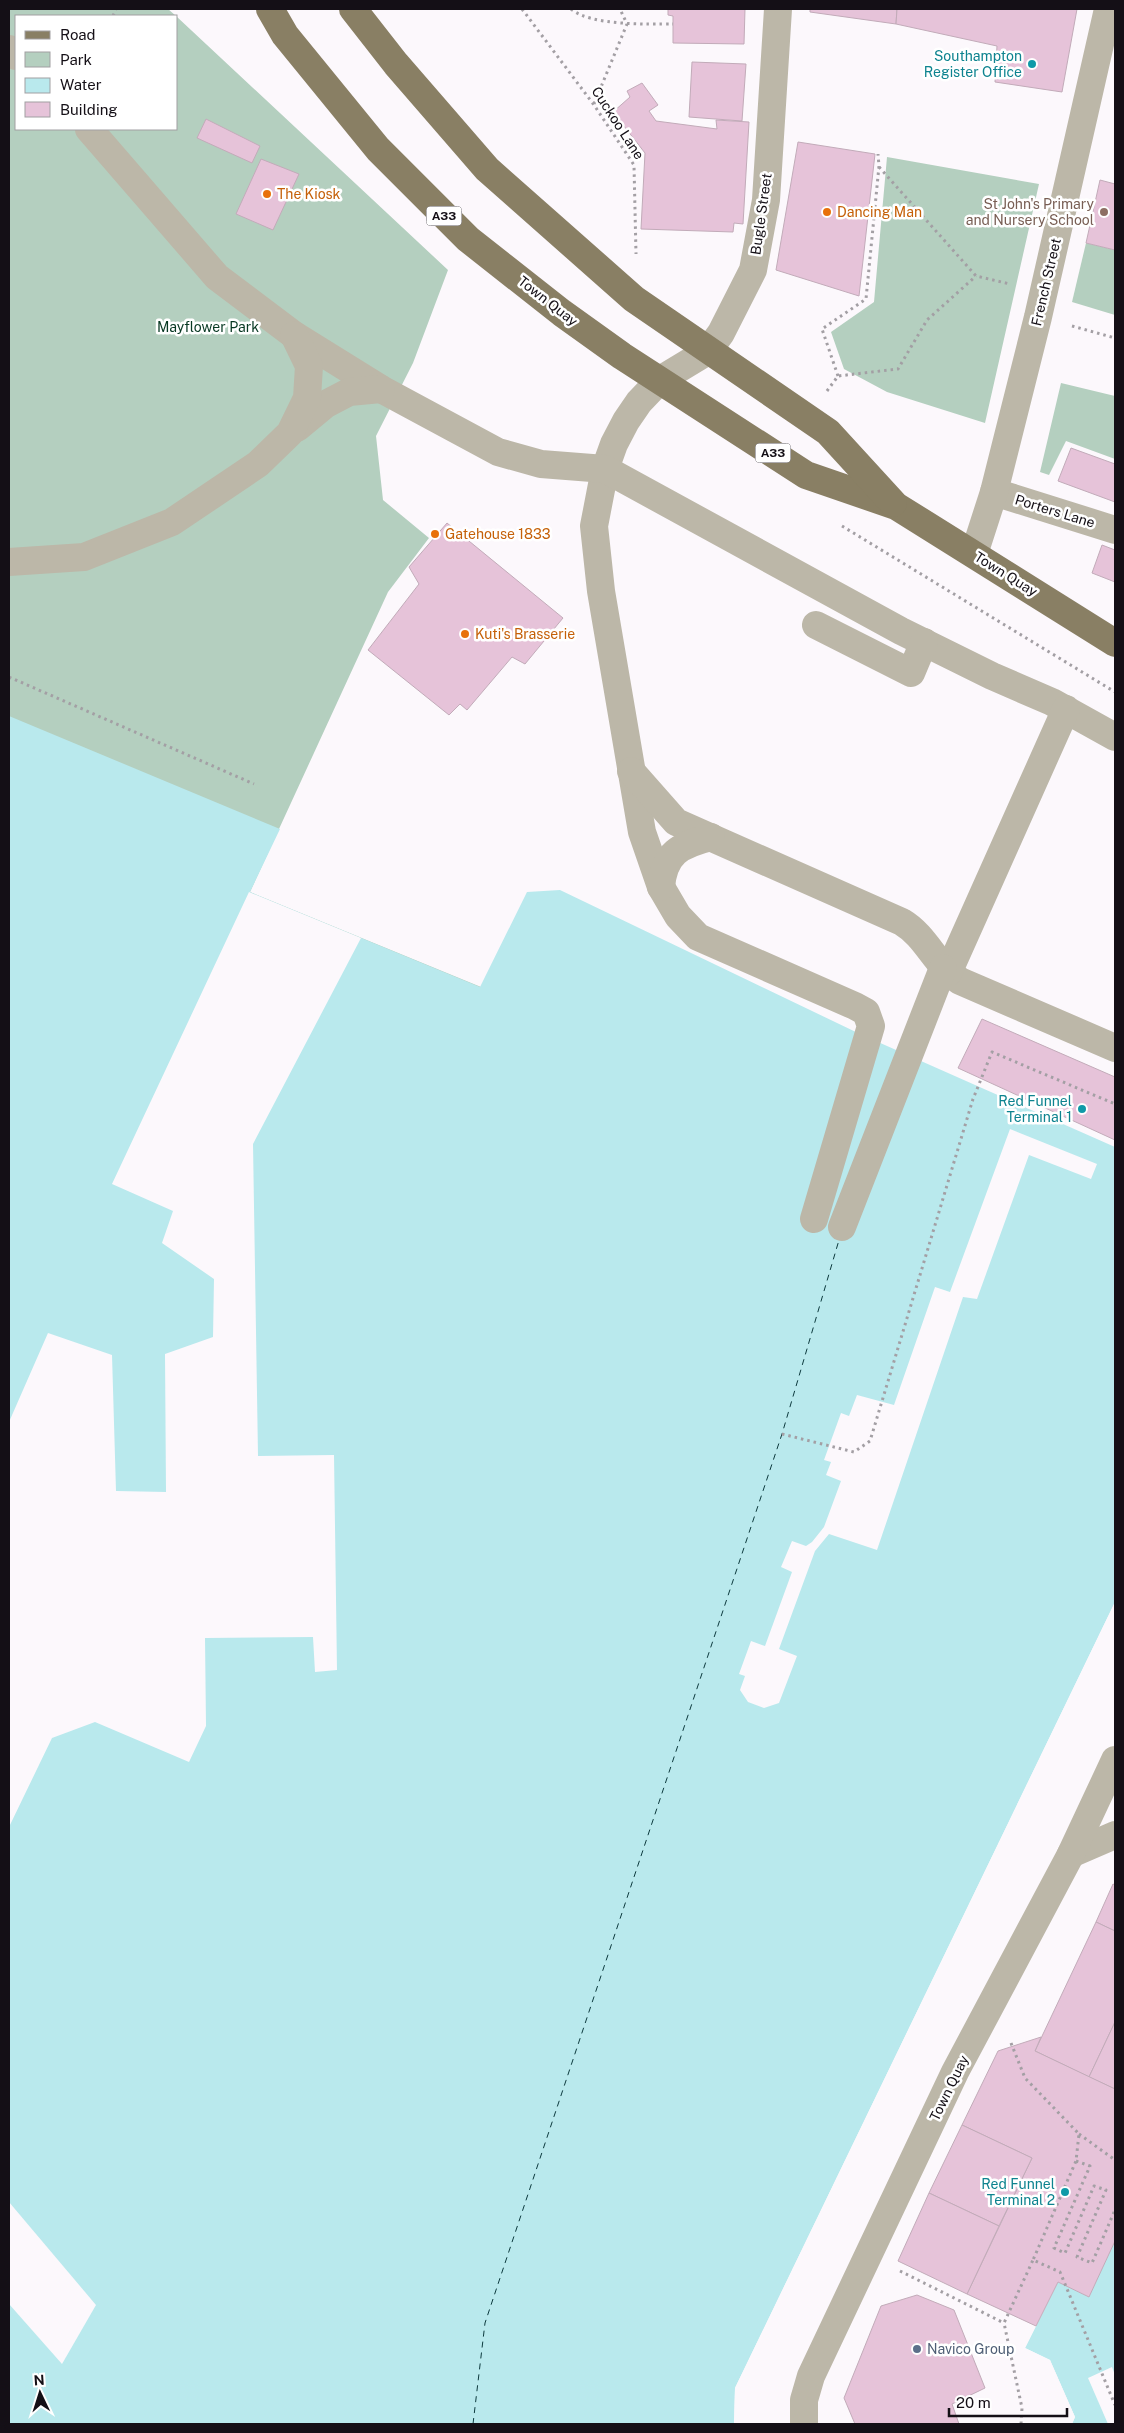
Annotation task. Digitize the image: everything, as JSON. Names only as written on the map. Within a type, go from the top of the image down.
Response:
[{"type":"main road","name":"Town Quay","points":[[270,9],[286,35],[378,149],[468,239],[562,313],[622,356],[806,475],[896,506],[1115,643]]},
{"type":"main road","name":"Town Quay","points":[[353,9],[396,64],[487,168],[634,299],[828,432],[896,506]]},
{"type":"street","name":"Bugle Street","points":[[778,9],[766,200],[753,270],[721,333],[708,351],[660,380],[639,402],[626,422],[614,444],[605,469],[594,526],[601,591],[642,832],[661,887],[678,916],[698,937],[866,1012],[872,1026],[814,1220]]},
{"type":"street","name":"French Street","points":[[974,554],[994,492],[1110,15]]},
{"type":"street","points":[[90,130],[217,277],[294,335],[381,389],[498,452],[541,464],[605,469],[924,642],[992,676],[1066,709],[1115,737]]},
{"type":"street","points":[[290,433],[307,398],[310,366],[294,335]]},
{"type":"street","points":[[9,562],[84,557],[172,522],[258,464],[290,433],[326,404],[349,392],[381,389]]},
{"type":"street","name":"Porters Lane","points":[[994,492],[1115,530]]},
{"type":"street","points":[[816,625],[911,674],[924,642]]},
{"type":"street","points":[[842,1227],[908,1055],[1066,709]]},
{"type":"street","points":[[631,771],[676,822],[902,922],[915,930],[945,971],[960,981],[1115,1048]]},
{"type":"street","points":[[661,887],[662,870],[677,850],[691,843],[711,837]]},
{"type":"street","name":"Town Quay","points":[[804,2424],[804,2400],[811,2376],[955,2072],[1071,1854],[1115,1760]]},
{"type":"street","points":[[1071,1854],[1115,1835]]},
{"type":"path","name":"Cuckoo Lane","points":[[522,9],[594,104],[634,165],[637,230],[634,299]]},
{"type":"path","points":[[571,9],[578,14],[626,24],[673,24]]},
{"type":"path","points":[[594,104],[626,24],[620,9]]},
{"type":"path","points":[[878,154],[879,166],[866,299],[822,329],[838,376],[898,369],[927,320],[976,276]]},
{"type":"path","points":[[879,166],[976,276],[1115,338]]},
{"type":"path","points":[[834,521],[1115,692]]},
{"type":"path","points":[[9,677],[254,784]]},
{"type":"path","points":[[782,1434],[854,1452],[870,1441],[978,1086],[992,1052],[1115,1104]]},
{"type":"path","points":[[1009,2037],[1025,2078],[1079,2134],[1115,2160]]},
{"type":"path","points":[[1021,2424],[1022,2408],[1004,2323],[1076,2161],[1079,2134]]},
{"type":"path","points":[[1076,2161],[1090,2166],[1054,2248],[1065,2253],[1094,2186],[1106,2190],[1077,2257],[1092,2264],[1115,2210]]},
{"type":"path","points":[[1033,2260],[1060,2272],[1115,2405]]},
{"type":"path","points":[[899,2271],[1004,2323]]},
{"type":"green space","name":"Mayflower Park","points":[[9,9],[168,9],[175,15],[15,15],[15,130],[178,130],[178,18],[448,270],[413,363],[376,436],[383,500],[429,538],[388,592],[250,892],[481,987],[9,1542]]},
{"type":"green space","points":[[887,157],[1039,184],[985,423],[887,392],[844,369],[831,332],[874,302]]},
{"type":"green space","points":[[1086,243],[1115,250],[1115,315],[1072,302]]},
{"type":"green space","points":[[1061,383],[1115,396],[1115,459],[1066,441],[1049,475],[1040,472]]},
{"type":"water","points":[[9,716],[280,829],[250,892],[480,987],[527,892],[560,890],[860,1034],[1115,1147],[1115,1602],[735,2388],[734,2424],[9,2424]]},
{"type":"water","points":[[1115,2241],[1115,2424],[1072,2424],[1075,2417],[1050,2360],[1025,2348],[1058,2282],[1089,2296]]},
{"type":"pier","points":[[249,892],[361,938],[253,1144],[258,1456],[334,1455],[337,1670],[315,1672],[313,1637],[205,1638],[206,1726],[189,1762],[95,1722],[52,1738],[9,1827],[9,1422],[48,1333],[112,1355],[116,1491],[166,1492],[165,1354],[213,1337],[214,1279],[162,1243],[173,1211],[112,1184]]},
{"type":"pier","points":[[1010,1129],[1097,1164],[1091,1179],[1029,1155],[977,1299],[963,1297],[877,1550],[829,1534],[815,1551],[779,1649],[797,1656],[779,1703],[764,1708],[748,1702],[740,1690],[745,1676],[739,1674],[751,1641],[765,1646],[792,1572],[781,1567],[792,1541],[806,1546],[812,1542],[824,1527],[841,1481],[826,1475],[831,1462],[824,1460],[841,1413],[849,1416],[857,1395],[894,1405],[935,1287],[950,1292]]},
{"type":"pier","points":[[1115,1602],[1115,1608],[737,2389],[736,2424],[734,2424],[735,2388]]},
{"type":"pier","points":[[9,2202],[96,2305],[62,2364],[9,2304]]},
{"type":"pier","points":[[1115,2238],[1089,2297],[1058,2282],[1025,2348],[1050,2360],[1075,2417],[1072,2424],[1069,2424],[1072,2417],[1048,2362],[1022,2348],[1056,2280]]},
{"type":"pier","points":[[1112,2367],[1115,2375],[1115,2424],[1108,2424],[1088,2378]]},
{"type":"building","points":[[668,9],[745,9],[744,44],[673,43],[673,16],[668,15]]},
{"type":"building","points":[[810,9],[897,9],[896,24],[810,12]]},
{"type":"building","name":"Southampton Register Office","points":[[897,9],[1077,9],[1062,92],[995,82],[997,46],[896,24]]},
{"type":"building","points":[[692,62],[746,64],[742,121],[689,117]]},
{"type":"building","points":[[642,83],[658,105],[649,111],[656,121],[717,129],[716,120],[749,122],[743,224],[734,223],[733,232],[641,229],[645,153],[613,112],[630,97],[627,91]]},
{"type":"building","points":[[206,119],[260,146],[252,163],[197,138]]},
{"type":"building","name":"Dancing Man","points":[[798,142],[875,154],[859,296],[776,270]]},
{"type":"building","name":"The Kiosk","points":[[261,159],[299,174],[273,230],[236,214]]},
{"type":"building","name":"St John's Primary and Nursery School","points":[[1100,180],[1115,184],[1115,250],[1086,243]]},
{"type":"building","points":[[1071,448],[1115,464],[1115,502],[1058,481]]},
{"type":"building","name":"Kuti's Brasserie","points":[[447,523],[563,618],[525,664],[512,657],[467,710],[460,704],[449,715],[368,650],[419,584],[409,567]]},
{"type":"building","points":[[1102,545],[1115,550],[1115,582],[1092,573]]},
{"type":"building","name":"Red Funnel Terminal 1","points":[[982,1019],[1115,1077],[1115,1140],[958,1068]]},
{"type":"building","points":[[1113,1884],[1115,1885],[1115,1931],[1096,1922]]},
{"type":"building","points":[[1096,1922],[1115,1931],[1115,2022],[1089,2077],[1035,2051]]},
{"type":"building","points":[[1115,2022],[1115,2089],[1089,2077]]},
{"type":"building","name":"Red Funnel Terminal 2","points":[[1041,2037],[1035,2051],[1115,2089],[1115,2241],[1089,2297],[1058,2282],[1036,2326],[967,2294],[1032,2158],[962,2125],[998,2051]]},
{"type":"building","points":[[962,2125],[1032,2158],[999,2226],[929,2193]]},
{"type":"building","points":[[929,2193],[999,2226],[967,2294],[898,2261]]},
{"type":"building","name":"Navico Group","points":[[917,2295],[954,2310],[985,2388],[952,2404],[959,2424],[855,2424],[844,2398],[881,2306]]},
{"type":"ferry route","points":[[473,2424],[485,2323],[782,1434],[839,1240]]},
{"type":"place","name":"Southampton Register Office","points":[[1032,64]]},
{"type":"place","name":"The Kiosk","points":[[267,194]]},
{"type":"place","name":"Dancing Man","points":[[827,212]]},
{"type":"place","name":"St John's Primary and Nursery School","points":[[1104,212]]},
{"type":"place","name":"Gatehouse 1833","points":[[435,534]]},
{"type":"place","name":"Kuti's Brasserie","points":[[465,634]]},
{"type":"place","name":"Red Funnel Terminal 1","points":[[1082,1109]]},
{"type":"place","name":"Red Funnel Terminal 2","points":[[1065,2192]]},
{"type":"place","name":"Navico Group","points":[[917,2349]]}]
